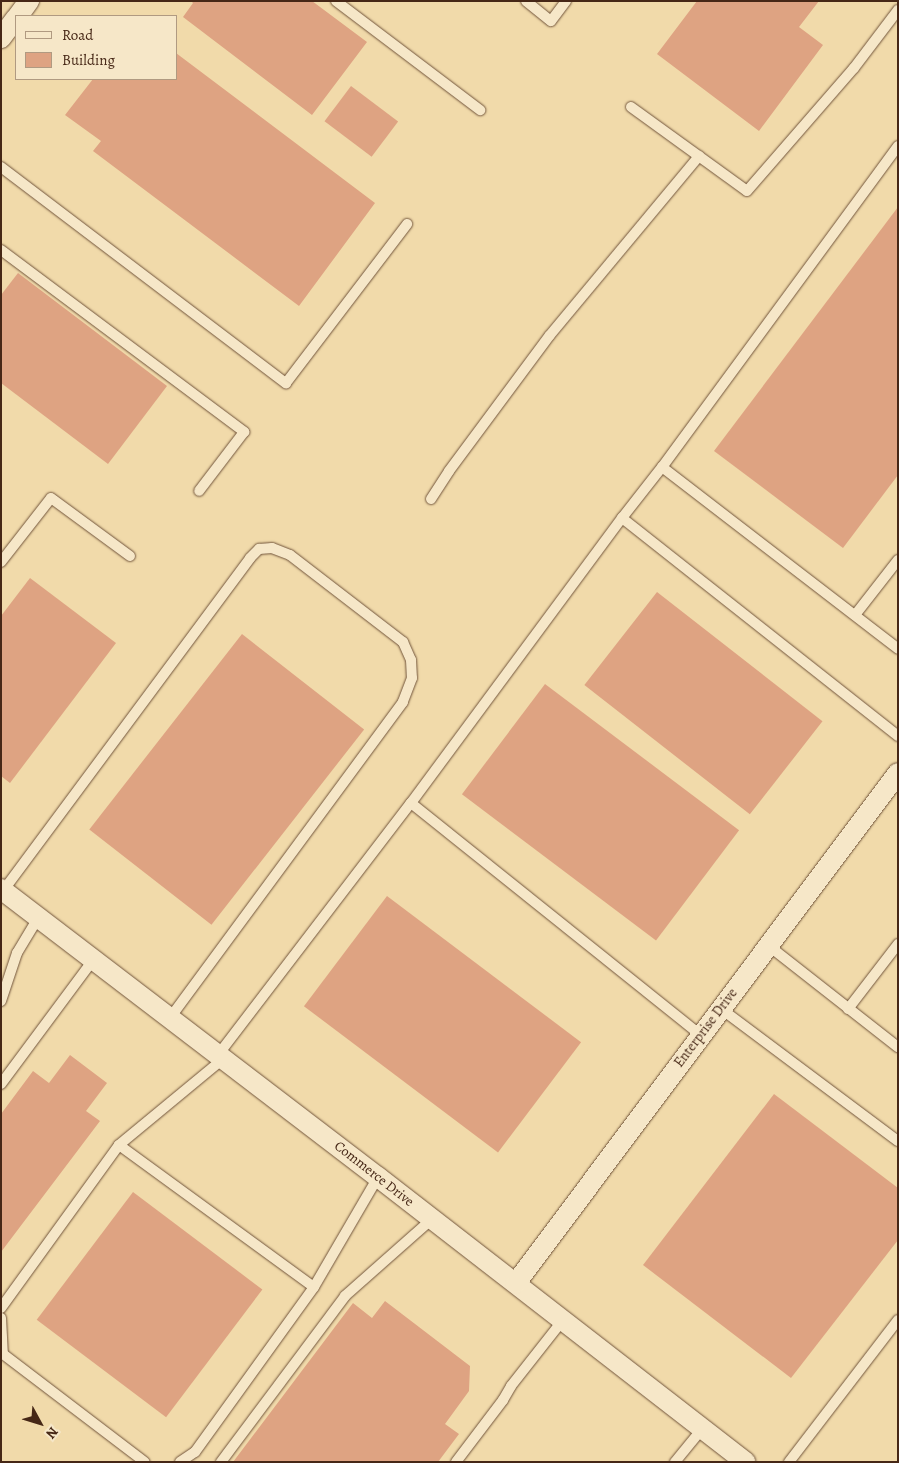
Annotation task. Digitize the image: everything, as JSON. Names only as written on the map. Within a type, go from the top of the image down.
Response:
[{"type":"street","points":[[18,15],[29,1]]},
{"type":"street","points":[[1,38],[15,20]]},
{"type":"street","name":"Enterprise Drive","points":[[516,1283],[720,1008],[769,946],[898,773]]},
{"type":"street","name":"Commerce Drive","points":[[2,890],[516,1283],[745,1462]]},
{"type":"lane","points":[[336,1],[480,110]]},
{"type":"lane","points":[[526,1],[551,21],[566,1]]},
{"type":"lane","points":[[631,107],[747,191],[854,68],[898,10]]},
{"type":"lane","points":[[1,1308],[120,1145],[221,1057],[622,518],[662,467],[898,146]]},
{"type":"lane","points":[[432,499],[449,471],[550,335],[699,156]]},
{"type":"lane","points":[[1,167],[286,383],[407,224]]},
{"type":"lane","points":[[1,250],[244,432],[198,491]]},
{"type":"lane","points":[[662,467],[898,649]]},
{"type":"lane","points":[[1,562],[51,498],[130,556]]},
{"type":"lane","points":[[622,518],[898,736]]},
{"type":"lane","points":[[2,890],[250,558],[259,549],[272,548],[290,555],[403,642],[411,660],[412,678],[403,702],[170,1018]]},
{"type":"lane","points":[[855,615],[898,560]]},
{"type":"lane","points":[[410,803],[700,1035]]},
{"type":"lane","points":[[1,1001],[17,953],[38,918]]},
{"type":"lane","points":[[848,1009],[898,944]]},
{"type":"lane","points":[[769,946],[898,1047]]},
{"type":"lane","points":[[1,1084],[94,960]]},
{"type":"lane","points":[[720,1008],[898,1141]]},
{"type":"lane","points":[[120,1145],[314,1287]]},
{"type":"lane","points":[[180,1462],[194,1452],[314,1287],[378,1177]]},
{"type":"lane","points":[[221,1462],[345,1296],[432,1219]]},
{"type":"lane","points":[[1,1318],[3,1354],[145,1462]]},
{"type":"lane","points":[[456,1462],[504,1400],[511,1386],[563,1320]]},
{"type":"lane","points":[[789,1462],[898,1320]]},
{"type":"lane","points":[[675,1462],[702,1428]]},
{"type":"building","points":[[191,1],[312,1],[367,42],[312,115],[183,17],[193,3]]},
{"type":"building","points":[[697,1],[819,1],[799,27],[823,45],[759,131],[657,54]]},
{"type":"building","points":[[178,55],[375,203],[299,306],[93,151],[101,141],[65,115],[92,80],[178,80]]},
{"type":"building","points":[[351,86],[398,122],[372,157],[325,121]]},
{"type":"building","points":[[898,207],[898,475],[843,548],[714,451]]},
{"type":"building","points":[[18,273],[167,386],[108,464],[1,383],[1,295]]},
{"type":"building","points":[[30,578],[116,643],[10,783],[1,776],[1,616]]},
{"type":"building","points":[[657,592],[822,721],[750,814],[584,685]]},
{"type":"building","points":[[242,634],[364,729],[211,925],[89,829]]},
{"type":"building","points":[[545,684],[739,830],[656,940],[462,794]]},
{"type":"building","points":[[387,896],[581,1042],[498,1152],[304,1006]]},
{"type":"building","points":[[70,1055],[107,1083],[86,1111],[100,1121],[1,1252],[1,1114],[33,1071],[49,1083]]},
{"type":"building","points":[[774,1094],[898,1188],[898,1240],[791,1378],[643,1265]]},
{"type":"building","points":[[133,1192],[262,1289],[166,1417],[37,1320]]},
{"type":"building","points":[[385,1301],[470,1366],[469,1391],[445,1424],[459,1434],[438,1462],[233,1462],[353,1303],[372,1318]]}]
